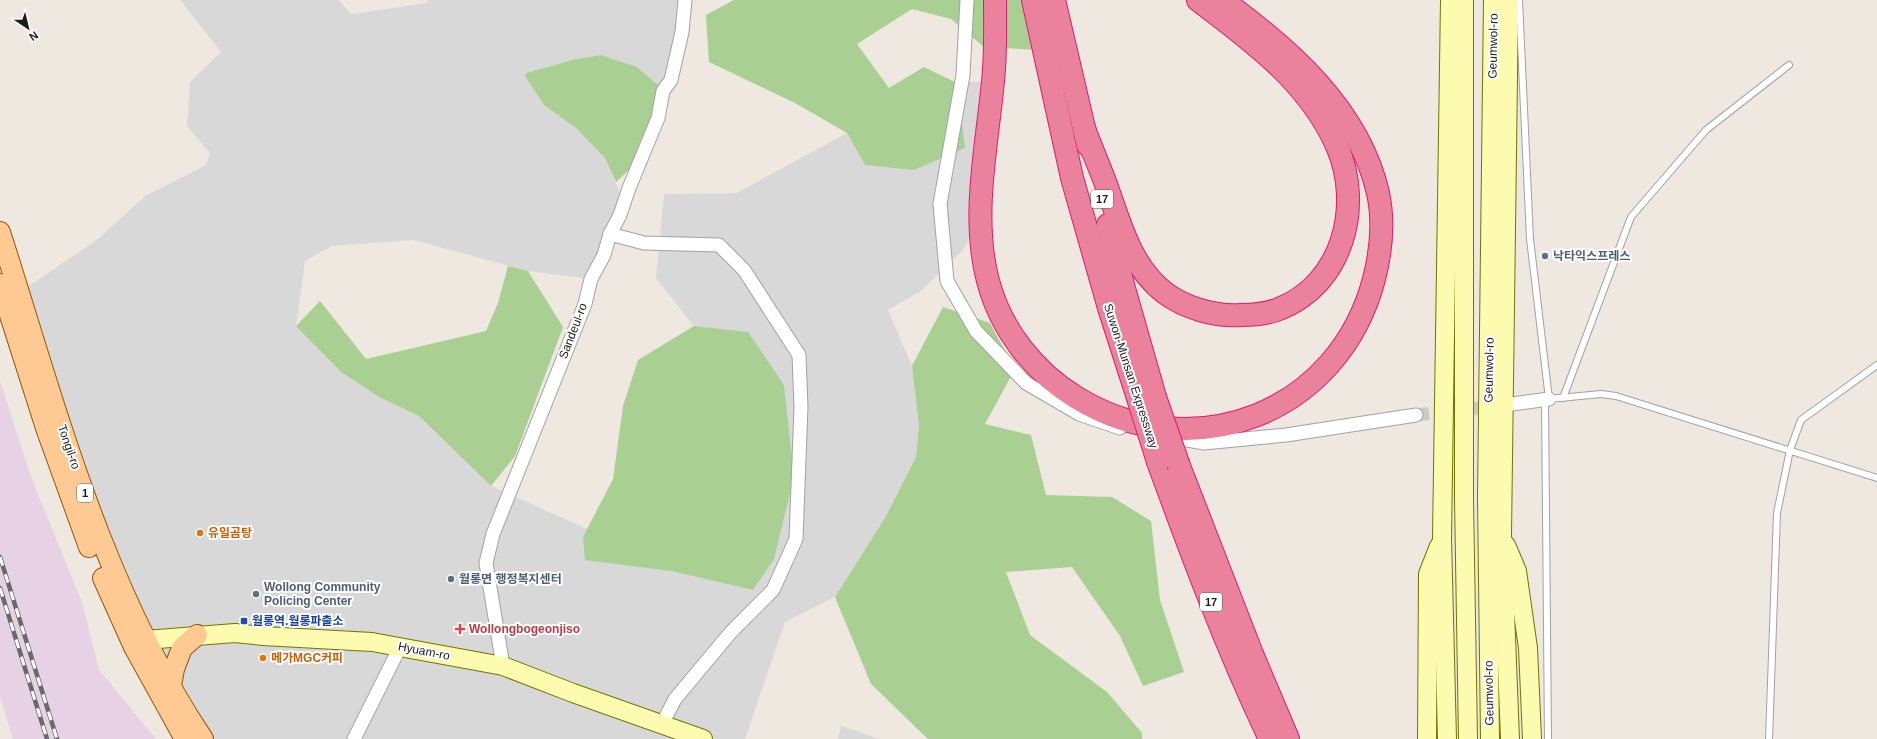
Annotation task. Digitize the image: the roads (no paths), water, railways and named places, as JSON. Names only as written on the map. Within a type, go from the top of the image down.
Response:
[{"type":"highway","points":[[995,0],[994,76],[981,200],[982,245],[988,282],[1000,313],[1027,357],[1047,377],[1070,394],[1096,410],[1124,420],[1158,428],[1185,430],[1213,428],[1243,420],[1275,407],[1299,392],[1320,373],[1340,351],[1358,322],[1369,297],[1377,267],[1381,231],[1378,194],[1368,163],[1354,133],[1337,108],[1315,80],[1290,54],[1222,0]]},
{"type":"highway","name":"Suwon-Munsan Expressway","points":[[1033,0],[1072,178],[1109,308],[1146,396],[1179,466],[1252,654],[1288,739]]},
{"type":"highway","name":"Suwon-Munsan Expressway","points":[[1054,0],[1123,285],[1158,462],[1183,530],[1244,683],[1270,739]]},
{"type":"highway","points":[[1085,131],[1127,245],[1142,269],[1165,293],[1195,308],[1212,314],[1230,316],[1259,314],[1279,309],[1297,300],[1327,271],[1338,251],[1346,230],[1348,208],[1347,180],[1338,147],[1322,117],[1299,86],[1273,60],[1198,0]]},
{"type":"main road","points":[[1447,739],[1442,538],[1450,0]]},
{"type":"main road","name":"Geumwol-ro","points":[[1464,0],[1464,499],[1468,739]]},
{"type":"main road","name":"Geumwol-ro","points":[[1490,739],[1487,497],[1493,0]]},
{"type":"main road","points":[[1509,0],[1502,535],[1510,739]]},
{"type":"main road","name":"Tongil-ro","points":[[0,232],[62,426],[139,640],[171,686],[186,714],[203,739]]},
{"type":"main road","name":"Tongil-ro","points":[[0,284],[46,428],[92,552],[139,640],[185,739]]},
{"type":"main road","points":[[1502,535],[1517,571],[1528,648],[1532,739]]},
{"type":"main road","points":[[1427,739],[1428,574],[1442,538]]},
{"type":"main road","name":"Hyuam-ro","points":[[139,640],[235,632],[263,636],[372,642],[503,666],[573,693],[703,739]]},
{"type":"main road","points":[[171,686],[174,669],[182,648],[197,635]]},
{"type":"street","name":"Sandeul-ro","points":[[503,666],[486,563],[500,516],[585,304],[591,279],[604,255],[610,234],[620,215],[629,188],[658,118],[663,91],[671,80],[682,32],[685,0]]},
{"type":"street","points":[[967,0],[962,75],[940,204],[947,281],[976,331],[1026,383],[1079,414],[1123,429],[1204,443],[1286,435],[1416,415]]},
{"type":"street","points":[[610,234],[644,243],[719,245],[744,270],[799,355],[801,407],[796,539],[773,590],[731,632],[675,698],[662,724]]},
{"type":"street","points":[[1512,404],[1547,400]]},
{"type":"street","points":[[354,739],[400,647]]},
{"type":"lane","points":[[1519,0],[1530,239],[1547,400],[1548,739]]},
{"type":"lane","points":[[1563,398],[1630,217],[1706,130],[1789,65]]},
{"type":"lane","points":[[1769,739],[1777,512],[1790,450],[1801,420],[1877,365]]},
{"type":"lane","points":[[1547,400],[1602,394],[1616,396],[1877,478]]},
{"type":"tunnel","points":[[1416,415],[1496,406]]},
{"type":"railway","points":[[0,557],[57,739]]},
{"type":"railway","points":[[0,588],[47,739]]},
{"type":"place","name":"낙타익스프레스","points":[[1545,256]]},
{"type":"place","name":"유일곰탕","points":[[200,533]]},
{"type":"place","name":"월롱면 행정복지센터","points":[[451,579]]},
{"type":"place","name":"Wollong Community Policing Center","points":[[256,594]]},
{"type":"place","name":"월롱역.월롱파출소","points":[[244,621]]},
{"type":"place","name":"Wollongbogeonjiso","points":[[460,629]]},
{"type":"place","name":"메가MGC커피","points":[[263,658]]}]
